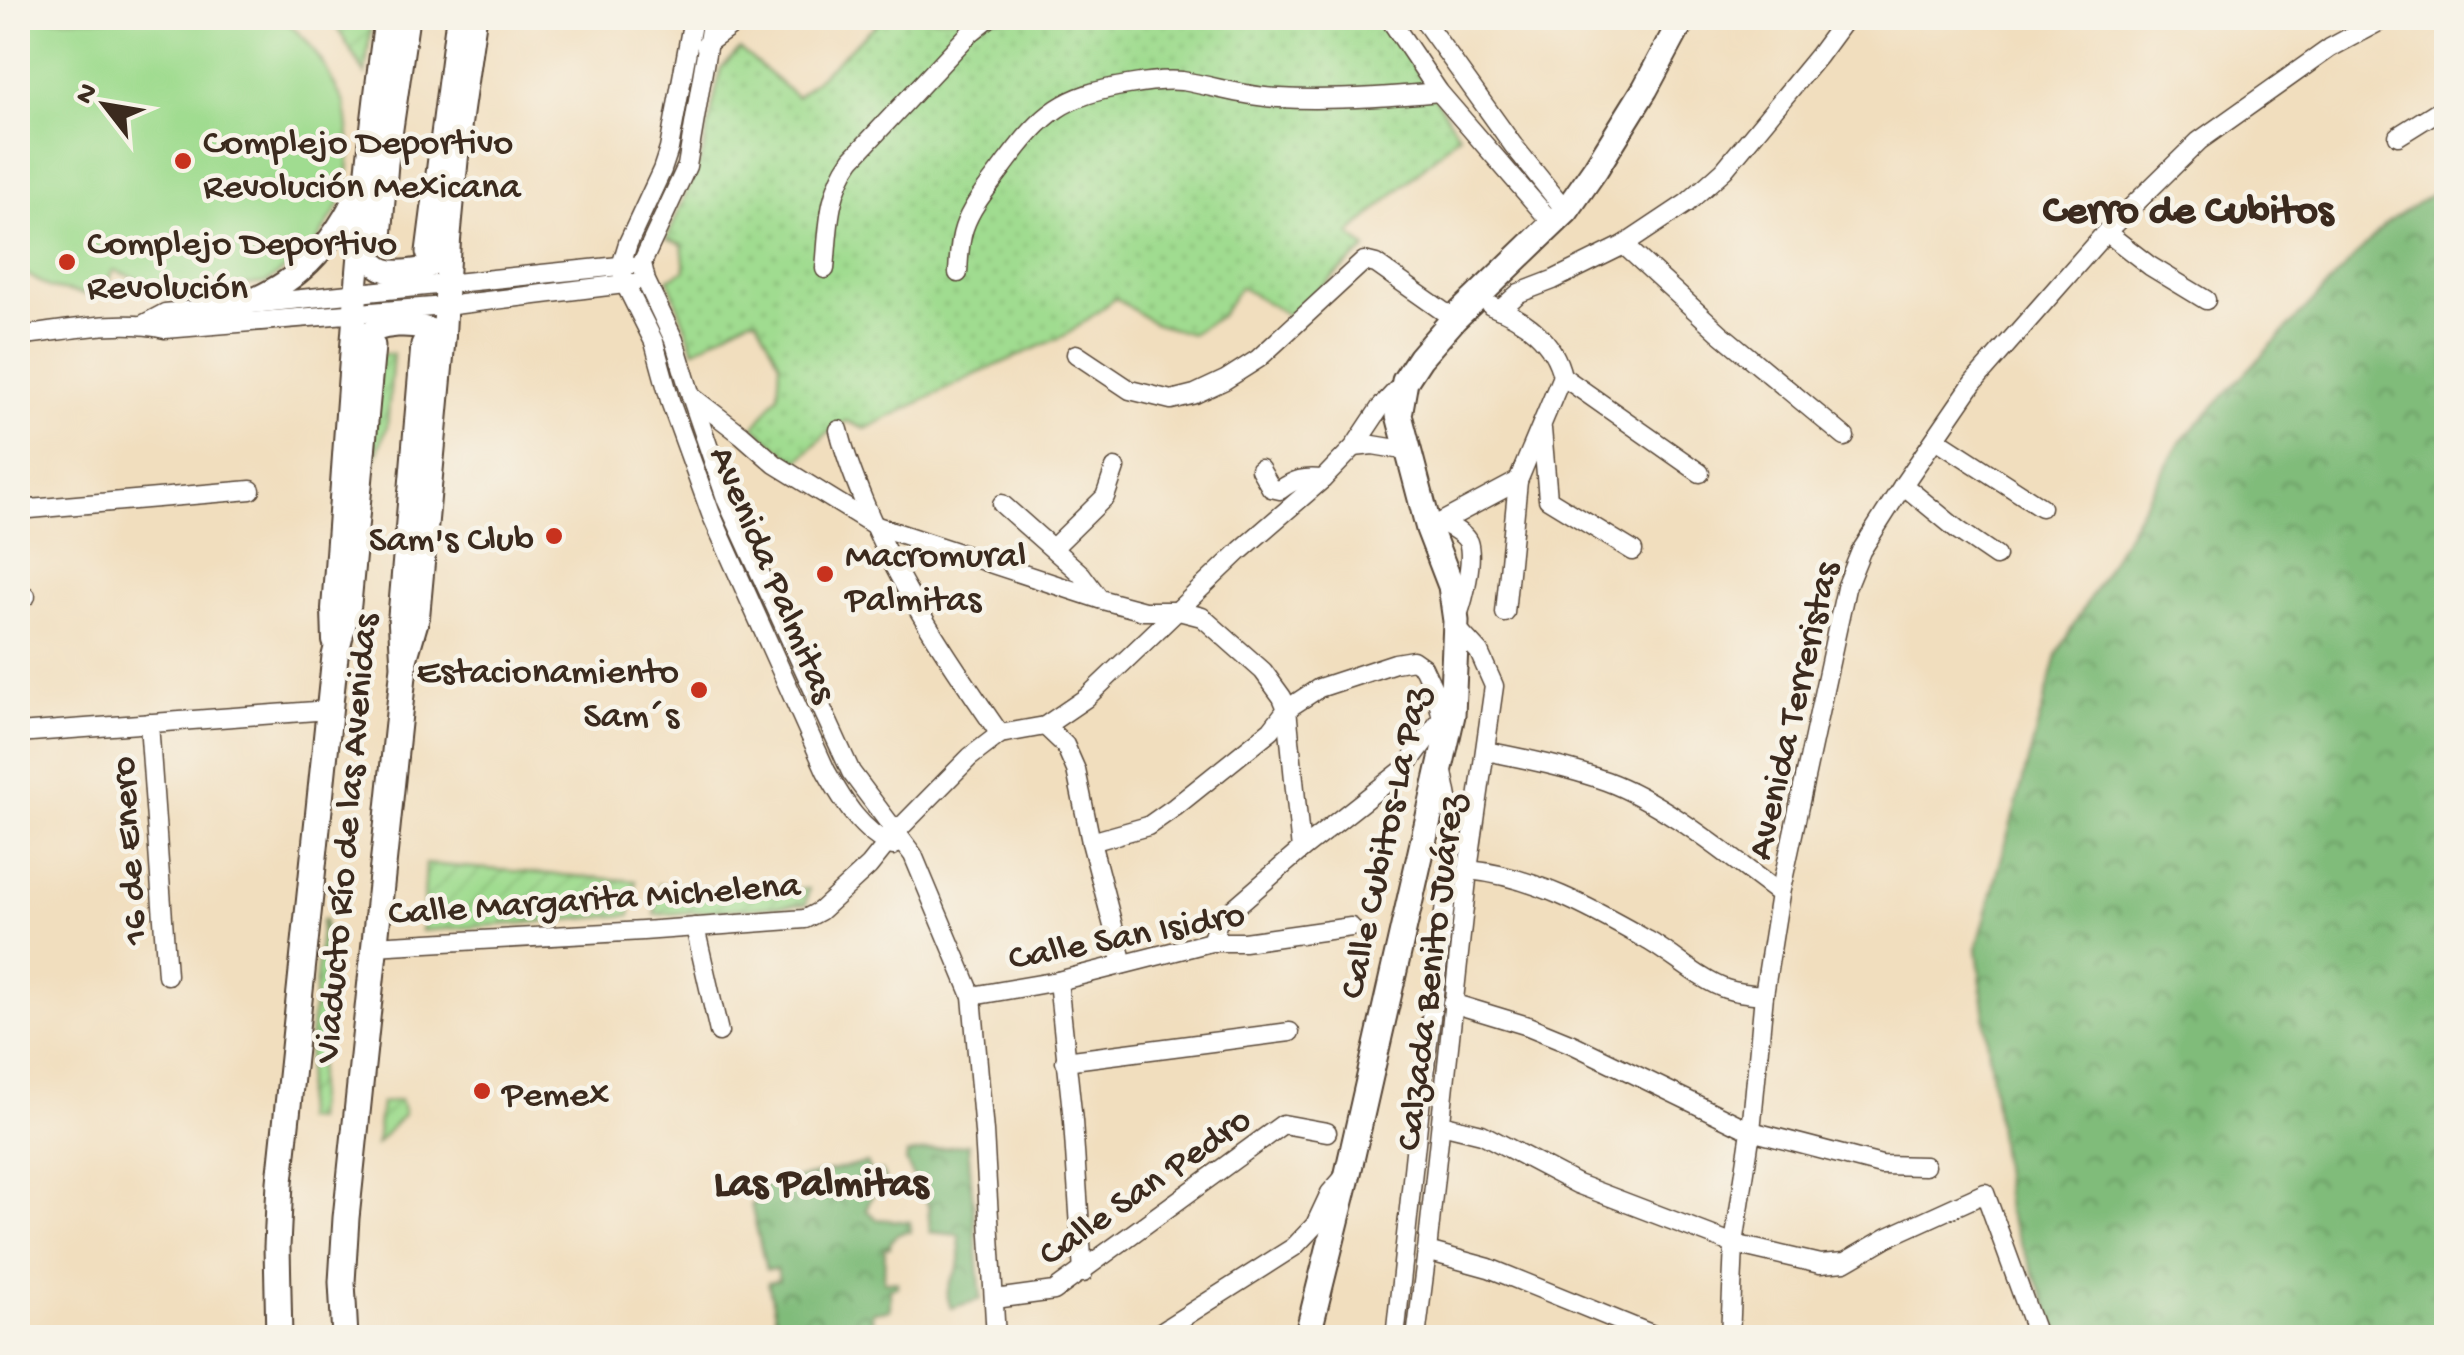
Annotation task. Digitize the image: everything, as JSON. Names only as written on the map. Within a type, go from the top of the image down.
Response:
[{"type":"main road","points":[[1405,381],[1454,319],[1560,218],[1596,168],[1683,18]]},
{"type":"main road","name":"Viaducto Río de las Avenidas","points":[[369,243],[386,163],[399,20]]},
{"type":"main road","points":[[439,246],[460,24]]},
{"type":"main road","name":"Viaducto Río de las Avenidas","points":[[345,1338],[342,1282],[346,1218],[404,666],[401,616],[434,340]]},
{"type":"main road","name":"Viaducto Río de las Avenidas","points":[[279,1338],[280,1182],[334,656],[348,604],[363,344]]},
{"type":"main road","name":"Calle Cubitos-La Paz","points":[[1307,1338],[1442,766],[1456,624],[1435,525],[1408,451],[1400,415],[1405,381]]},
{"type":"street","points":[[369,243],[375,264],[387,271],[423,268],[437,262],[475,18]]},
{"type":"street","points":[[623,275],[628,243],[669,150],[693,18]]},
{"type":"street","points":[[18,336],[144,324],[165,329],[644,272],[686,166],[712,18]]},
{"type":"street","points":[[685,61],[742,18]]},
{"type":"street","points":[[825,269],[831,207],[841,175],[969,34],[989,18]]},
{"type":"street","points":[[1390,18],[1440,92],[1560,218]]},
{"type":"street","points":[[1422,18],[1560,218]]},
{"type":"street","points":[[1500,310],[1519,293],[1624,246],[1724,170],[1846,18]]},
{"type":"street","name":"Avenida Terreristas","points":[[1730,1338],[1734,1244],[1780,894],[1846,588],[1862,551],[1973,384],[2106,232],[2198,141],[2330,48],[2386,18]]},
{"type":"street","name":"Viaducto Río de las Avenidas","points":[[363,344],[356,304],[369,243],[365,178],[399,20]]},
{"type":"street","points":[[958,273],[960,242],[976,204],[1042,120],[1058,106],[1091,92],[1142,82],[1178,81],[1283,99],[1440,92]]},
{"type":"street","points":[[2398,136],[2446,106]]},
{"type":"street","points":[[242,306],[286,282],[314,259],[344,222],[365,178]]},
{"type":"street","points":[[2106,232],[2150,266],[2206,300]]},
{"type":"street","points":[[363,344],[365,332],[378,326],[414,326],[434,340],[446,295],[439,246]]},
{"type":"street","points":[[1624,246],[1721,334],[1845,437]]},
{"type":"street","points":[[1076,354],[1130,390],[1171,400],[1195,394],[1258,359],[1364,261],[1376,264],[1454,319]]},
{"type":"street","name":"Avenida Palmitas","points":[[644,272],[674,340],[727,501],[851,772],[892,837],[912,855],[972,996],[996,1338]]},
{"type":"street","name":"Avenida Palmitas","points":[[623,275],[654,342],[671,404],[711,514],[826,771],[844,803],[874,836],[892,837]]},
{"type":"street","points":[[1474,301],[1526,324],[1547,343],[1558,359],[1562,376],[1518,481],[1505,613]]},
{"type":"street","points":[[144,324],[164,314],[242,306],[356,304]]},
{"type":"street","points":[[1562,376],[1700,473]]},
{"type":"street","points":[[892,837],[970,757],[1000,734],[1044,726],[1086,698],[1241,550],[1323,479],[1354,447],[1380,408],[1405,381]]},
{"type":"street","points":[[671,404],[691,396],[775,464],[874,526],[1144,611],[1179,611],[1202,617],[1262,671],[1282,697],[1287,709],[1301,850]]},
{"type":"street","points":[[1542,426],[1548,499],[1633,552]]},
{"type":"street","points":[[839,430],[844,452],[897,574],[936,642],[1000,734]]},
{"type":"street","points":[[1936,438],[2041,507]]},
{"type":"street","points":[[1354,447],[1373,445],[1408,451]]},
{"type":"street","points":[[1053,548],[1105,497],[1115,468]]},
{"type":"street","points":[[1260,469],[1271,488],[1280,490],[1293,480],[1323,479]]},
{"type":"street","points":[[1435,525],[1518,481]]},
{"type":"street","points":[[1904,485],[1996,556]]},
{"type":"street","points":[[18,510],[251,490]]},
{"type":"street","points":[[1002,504],[1081,574],[1099,598]]},
{"type":"street","name":"Calzada Benito Juárez","points":[[1416,1338],[1452,1003],[1494,686],[1479,652],[1456,624]]},
{"type":"street","points":[[1091,842],[1148,826],[1271,730],[1287,709],[1319,688],[1395,662],[1413,660],[1423,666],[1447,716],[1404,769],[1218,922],[1211,942]]},
{"type":"street","points":[[18,733],[329,710]]},
{"type":"street","name":"16 de Enero","points":[[150,723],[167,975]]},
{"type":"street","points":[[1044,726],[1065,746],[1076,770],[1123,964]]},
{"type":"street","points":[[1486,751],[1607,781],[1658,807],[1780,894]]},
{"type":"street","points":[[1395,1338],[1452,848],[1442,766]]},
{"type":"street","name":"Calle Margarita Michelena","points":[[373,946],[805,919],[820,911],[869,866],[892,837]]},
{"type":"street","points":[[1468,870],[1529,882],[1649,941],[1722,988],[1764,995]]},
{"type":"street","name":"Calle San Isidro","points":[[972,996],[1058,981],[1211,942],[1244,942],[1351,926]]},
{"type":"street","points":[[695,927],[719,1032]]},
{"type":"street","points":[[1058,981],[1073,1121],[1083,1273]]},
{"type":"street","points":[[1452,1003],[1572,1044],[1751,1131],[1880,1166],[1925,1166]]},
{"type":"street","points":[[1066,1062],[1290,1032]]},
{"type":"street","name":"Calle San Pedro","points":[[995,1299],[1054,1291],[1283,1124],[1327,1132]]},
{"type":"street","points":[[1442,1124],[1482,1134],[1578,1184],[1734,1244],[1820,1264],[1845,1262],[1888,1237],[1985,1193],[2038,1338]]},
{"type":"street","points":[[1150,1338],[1294,1247],[1314,1225],[1330,1193],[1348,1173]]},
{"type":"street","points":[[1428,1251],[1489,1268],[1661,1338]]},
{"type":"green space","name":"Complejo Deportivo Revolución Mexicana","points":[[18,18],[283,18],[324,65],[344,103],[347,119],[348,175],[340,204],[311,251],[266,283],[176,292],[113,270],[101,297],[50,288],[18,269]]},
{"type":"green space","points":[[337,18],[372,18],[365,74],[336,26]]},
{"type":"green space","points":[[878,18],[1383,18],[1459,135],[1350,234],[1366,249],[1288,315],[1240,287],[1220,316],[1191,334],[1153,323],[1116,298],[1068,334],[865,429],[847,421],[826,434],[797,462],[754,427],[778,395],[780,363],[757,319],[750,318],[694,350],[668,279],[685,270],[682,244],[667,239],[702,156],[721,68],[740,49],[797,97],[880,21]]},
{"type":"green space","points":[[2446,185],[2446,1337],[2061,1337],[2007,1211],[1977,948],[2058,652],[2181,441],[2387,223]]},
{"type":"green space","points":[[377,354],[393,354],[387,427],[369,474]]},
{"type":"green space","points":[[426,864],[636,881],[630,915],[422,931]]},
{"type":"green space","points":[[659,884],[770,894],[772,888],[809,889],[806,904],[655,915]]},
{"type":"green space","points":[[322,920],[324,1008],[314,1120],[302,1119]]},
{"type":"green space","points":[[400,1100],[404,1114],[376,1144],[381,1103]]},
{"type":"green space","points":[[968,1144],[981,1299],[951,1308],[948,1293],[960,1261],[959,1235],[930,1232],[928,1205],[906,1162],[907,1154]]},
{"type":"green space","points":[[867,1163],[870,1174],[881,1171],[885,1179],[866,1210],[877,1219],[910,1222],[910,1232],[897,1235],[885,1248],[884,1281],[897,1282],[897,1287],[890,1288],[890,1310],[872,1312],[873,1329],[844,1337],[780,1337],[768,1282],[779,1280],[776,1269],[766,1270],[751,1204],[766,1201],[762,1186]]},
{"type":"place","name":"Complejo Deportivo Revolución Mexicana","points":[[183,161]]},
{"type":"place","name":"Complejo Deportivo Revolución","points":[[67,262]]},
{"type":"place","name":"Sam's Club","points":[[554,536]]},
{"type":"place","name":"Macromural Palmitas","points":[[825,574]]},
{"type":"place","name":"Estacionamiento Sam´s","points":[[699,690]]},
{"type":"place","name":"Pemex","points":[[482,1091]]},
{"type":"district","name":"Cerro de Cubitos","points":[[2188,206]]},
{"type":"district","name":"Las Palmitas","points":[[821,1179]]}]
